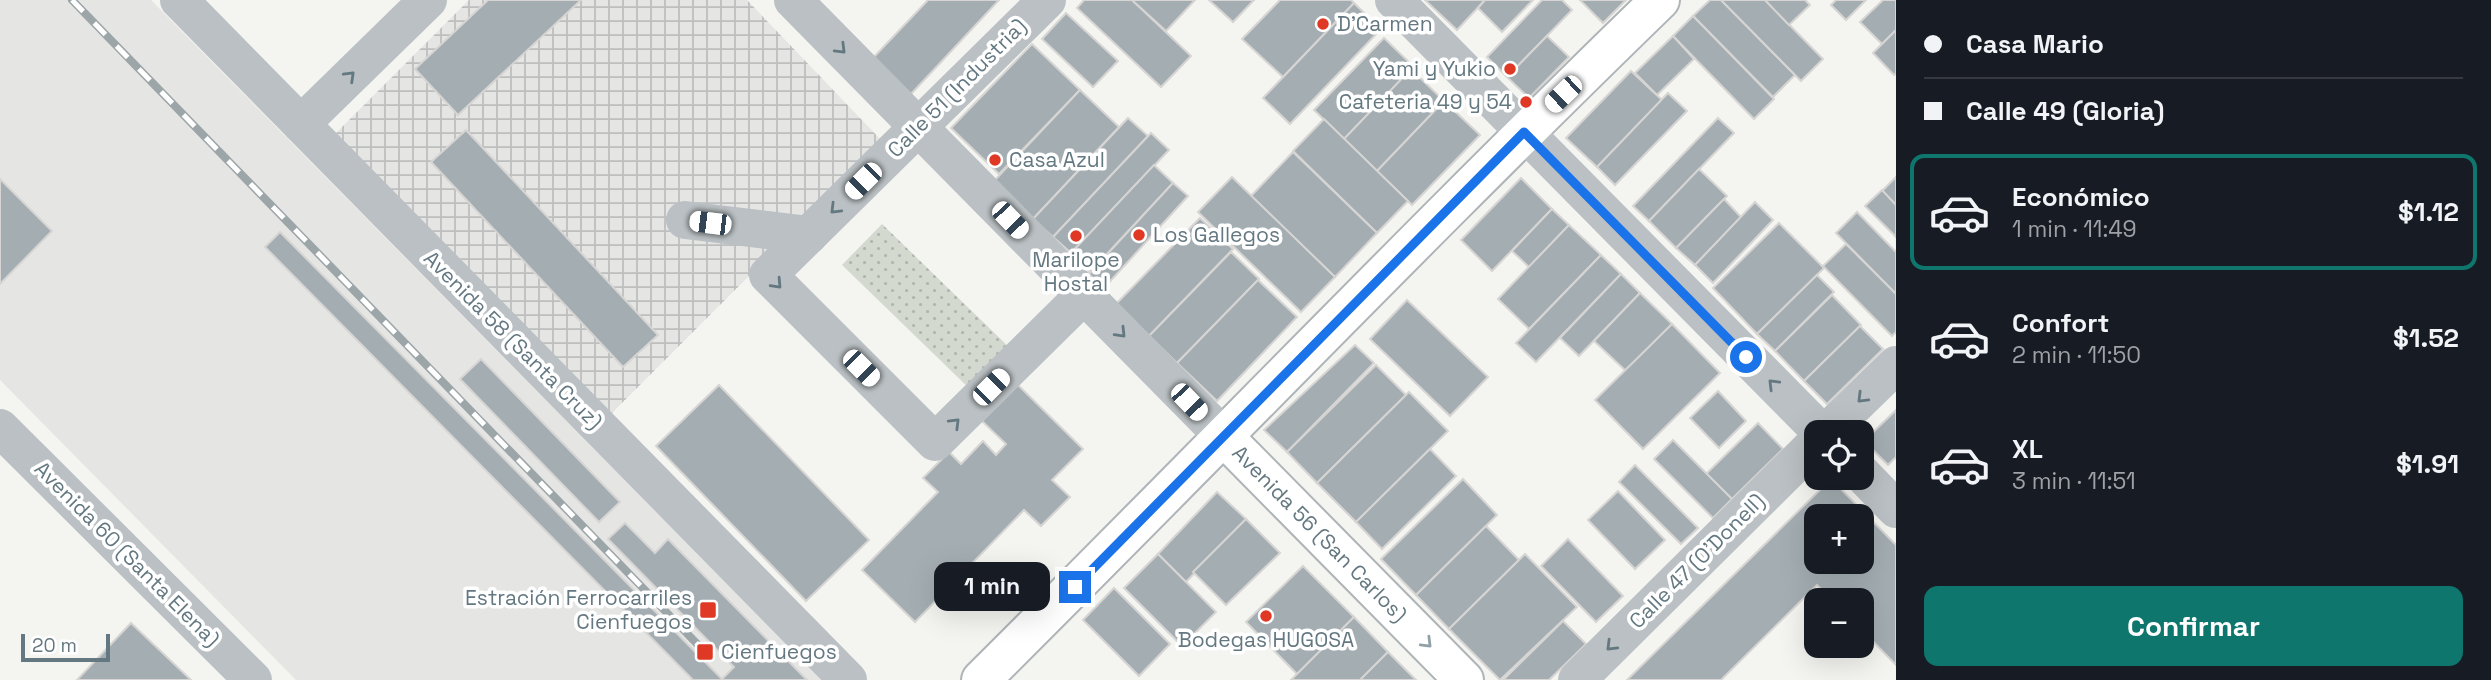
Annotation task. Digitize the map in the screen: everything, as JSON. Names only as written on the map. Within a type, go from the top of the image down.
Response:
[{"type":"main road","points":[[981,680],[1524,132],[1660,0]]},
{"type":"main road","name":"Avenida 56 (San Carlos)","points":[[1224,437],[1464,680]]},
{"type":"street","name":"Avenida 58 (Santa Cruz)","points":[[179,0],[848,680]]},
{"type":"street","points":[[301,124],[428,0]]},
{"type":"street","name":"Avenida 56 (San Carlos)","points":[[793,0],[1224,437]]},
{"type":"street","name":"Calle 51 (Industria)","points":[[1047,0],[768,275],[935,442],[1084,295]]},
{"type":"street","points":[[1394,0],[1809,420]]},
{"type":"street","points":[[685,220],[808,235]]},
{"type":"street","points":[[1839,420],[1896,365]]},
{"type":"street","name":"Avenida 60 (Santa Elena)","points":[[3,437],[253,680]]},
{"type":"street","name":"Calle 47 (O'Donell)","points":[[1577,680],[1804,455]]},
{"type":"street","points":[[1874,486],[1896,509]]},
{"type":"shaded area","points":[[0,0],[151,0],[822,680],[296,680],[0,380]]},
{"type":"shaded area","points":[[469,0],[747,0],[883,142],[605,420],[336,133]]},
{"type":"shaded area","points":[[882,224],[1013,351],[973,392],[842,265]]},
{"type":"building","points":[[488,0],[581,0],[458,115],[415,69]]},
{"type":"building","points":[[928,0],[999,0],[911,94],[873,58]]},
{"type":"building","points":[[1084,0],[1132,0],[1191,56],[1161,87],[1077,8]]},
{"type":"building","points":[[1132,0],[1195,0],[1166,31]]},
{"type":"building","points":[[1209,0],[1254,0],[1233,22]]},
{"type":"building","points":[[1280,0],[1351,0],[1354,3],[1283,77],[1242,39]]},
{"type":"building","points":[[1425,0],[1485,0],[1457,30]]},
{"type":"building","points":[[1485,0],[1533,0],[1502,32],[1478,8]]},
{"type":"building","points":[[1542,0],[1562,0],[1572,10],[1507,77],[1487,57]]},
{"type":"building","points":[[1580,0],[1626,0],[1603,23]]},
{"type":"building","points":[[1710,0],[1721,0],[1795,75],[1773,97],[1693,16]]},
{"type":"building","points":[[1721,0],[1765,0],[1823,59],[1801,81]]},
{"type":"building","points":[[1765,0],[1805,0],[1810,5],[1789,25]]},
{"type":"building","points":[[1836,0],[1866,0],[1846,20],[1831,5]]},
{"type":"building","points":[[1883,0],[1896,0],[1896,30],[1882,44],[1860,22]]},
{"type":"building","points":[[1354,3],[1381,29],[1290,124],[1263,98]]},
{"type":"building","points":[[1066,13],[1118,61],[1093,87],[1042,39]]},
{"type":"building","points":[[1693,16],[1774,99],[1754,119],[1673,36]]},
{"type":"building","points":[[1896,30],[1896,73],[1894,75],[1873,53]]},
{"type":"building","points":[[1547,36],[1569,57],[1529,98],[1507,77]]},
{"type":"building","points":[[1673,36],[1694,59],[1657,95],[1635,73]]},
{"type":"building","points":[[1384,38],[1414,67],[1344,139],[1314,110]]},
{"type":"building","points":[[1032,44],[1080,90],[999,174],[951,128]]},
{"type":"building","points":[[1411,69],[1444,101],[1377,171],[1344,139]]},
{"type":"building","points":[[1631,71],[1662,100],[1597,167],[1566,138]]},
{"type":"building","points":[[1080,90],[1119,127],[1033,219],[994,181]]},
{"type":"building","points":[[1668,93],[1687,111],[1615,185],[1597,167]]},
{"type":"building","points":[[1444,101],[1480,135],[1412,205],[1377,171]]},
{"type":"building","points":[[1128,118],[1148,136],[1053,237],[1033,219]]},
{"type":"building","points":[[1718,118],[1734,133],[1649,221],[1633,206]]},
{"type":"building","points":[[1324,119],[1408,201],[1377,233],[1293,151]]},
{"type":"building","points":[[466,130],[658,335],[623,367],[431,162]]},
{"type":"building","points":[[1151,133],[1169,150],[1071,253],[1053,237]]},
{"type":"building","points":[[1293,152],[1377,233],[1335,277],[1251,196]]},
{"type":"building","points":[[1154,165],[1173,183],[1090,272],[1071,253]]},
{"type":"building","points":[[1699,169],[1727,196],[1676,248],[1649,221]]},
{"type":"building","points":[[1232,177],[1335,277],[1301,312],[1198,212]]},
{"type":"building","points":[[1896,177],[1896,205],[1882,191]]},
{"type":"building","points":[[1521,178],[1552,209],[1492,271],[1461,240]]},
{"type":"building","points":[[0,179],[52,231],[0,284]]},
{"type":"building","name":"Los Gallegos","points":[[1173,183],[1188,196],[1104,288],[1089,274]]},
{"type":"building","points":[[1882,190],[1896,205],[1896,237],[1865,206]]},
{"type":"building","points":[[1724,199],[1741,217],[1695,265],[1676,248]]},
{"type":"building","points":[[1755,202],[1773,220],[1713,283],[1695,265]]},
{"type":"building","points":[[1552,209],[1569,225],[1529,267],[1512,251]]},
{"type":"building","points":[[1857,212],[1896,252],[1896,294],[1836,233]]},
{"type":"building","points":[[1200,218],[1233,249],[1149,336],[1116,304]]},
{"type":"building","points":[[1779,223],[1824,268],[1757,334],[1713,288]]},
{"type":"building","points":[[1569,225],[1601,255],[1529,329],[1498,299]]},
{"type":"building","points":[[280,232],[721,680],[693,680],[265,247]]},
{"type":"building","points":[[1846,244],[1896,294],[1896,332],[1892,336],[1823,266]]},
{"type":"building","points":[[1231,252],[1259,279],[1177,363],[1149,336]]},
{"type":"building","points":[[1601,255],[1621,274],[1536,362],[1516,343]]},
{"type":"building","points":[[1621,274],[1640,293],[1579,356],[1560,338]]},
{"type":"building","points":[[1817,275],[1834,292],[1775,351],[1757,334]]},
{"type":"building","points":[[1258,280],[1297,317],[1217,401],[1177,363]]},
{"type":"building","points":[[1640,293],[1672,324],[1627,372],[1594,341]]},
{"type":"building","points":[[1832,295],[1861,325],[1804,381],[1775,351]]},
{"type":"building","points":[[1407,300],[1488,377],[1450,416],[1370,339]]},
{"type":"building","points":[[1672,324],[1720,373],[1643,449],[1595,400]]},
{"type":"building","points":[[1860,326],[1883,349],[1827,404],[1804,381]]},
{"type":"building","points":[[1355,345],[1374,363],[1287,452],[1264,430]]},
{"type":"building","points":[[481,359],[620,502],[599,522],[460,379]]},
{"type":"building","points":[[1376,365],[1406,395],[1317,483],[1287,452]]},
{"type":"building","points":[[719,385],[869,540],[806,601],[656,446]]},
{"type":"building","points":[[1018,385],[1083,449],[1052,480],[1070,497],[1041,526],[1024,510],[915,622],[862,570],[938,492],[923,478],[949,452],[961,464],[983,441],[996,455],[1006,444],[982,421]]},
{"type":"building","points":[[1718,391],[1746,421],[1719,448],[1690,418]]},
{"type":"building","points":[[1409,392],[1448,431],[1356,522],[1317,483]]},
{"type":"building","points":[[1896,410],[1896,457],[1888,465],[1874,451],[1874,431]]},
{"type":"building","points":[[1758,423],[1783,449],[1732,499],[1706,474]]},
{"type":"building","points":[[1673,440],[1732,499],[1713,518],[1654,459]]},
{"type":"building","points":[[1430,449],[1456,476],[1382,549],[1356,522]]},
{"type":"building","points":[[1635,465],[1698,528],[1681,544],[1619,482]]},
{"type":"building","points":[[1463,479],[1497,515],[1416,595],[1381,559]]},
{"type":"building","points":[[1820,490],[1842,490],[1856,504],[1806,504]]},
{"type":"building","points":[[1618,491],[1665,540],[1635,569],[1588,520]]},
{"type":"building","points":[[1217,492],[1246,519],[1186,582],[1158,554]]},
{"type":"building","points":[[1804,506],[1804,574],[1874,574],[1874,523],[1896,545],[1896,665],[1874,642],[1874,588],[1820,588],[1817,585],[1814,588],[1804,588],[1804,598],[1721,680],[1627,680]]},
{"type":"building","points":[[1246,519],[1280,553],[1226,605],[1193,572]]},
{"type":"building","name":"Estración Ferrocarriles Cienfuegos","points":[[625,523],[655,553],[668,539],[807,680],[721,680],[734,667],[608,539]]},
{"type":"building","points":[[1486,526],[1519,560],[1449,629],[1416,595]]},
{"type":"building","points":[[1568,539],[1623,596],[1596,622],[1541,566]]},
{"type":"building","points":[[1158,554],[1216,612],[1182,646],[1124,588]]},
{"type":"building","points":[[1525,554],[1577,607],[1500,680],[1449,629]]},
{"type":"building","points":[[1303,566],[1354,617],[1297,674],[1246,622]]},
{"type":"building","points":[[1114,588],[1170,644],[1139,676],[1083,620]]},
{"type":"building","points":[[1354,617],[1388,652],[1360,680],[1291,680]]},
{"type":"building","points":[[1563,621],[1586,644],[1549,680],[1503,680]]},
{"type":"building","points":[[131,623],[191,680],[77,680]]},
{"type":"building","points":[[1388,652],[1416,680],[1360,680]]},
{"type":"railway","points":[[72,0],[705,652]]},
{"type":"place","name":"D'Carmen","points":[[1323,24]]},
{"type":"place","name":"Yami y Yukio","points":[[1510,69]]},
{"type":"place","name":"Cafeteria 49 y 54","points":[[1526,102]]},
{"type":"place","name":"Casa Azul","points":[[995,160]]},
{"type":"place","name":"Los Gallegos","points":[[1139,235]]},
{"type":"place","name":"Marilope Hostal","points":[[1076,236]]},
{"type":"place","name":"Estración Ferrocarriles Cienfuegos","points":[[708,610]]},
{"type":"place","name":"Bodegas HUGOSA","points":[[1266,616]]},
{"type":"place","name":"Cienfuegos","points":[[705,652]]},
{"type":"route","points":[[1075,587],[1524,132],[1746,357]]}]
